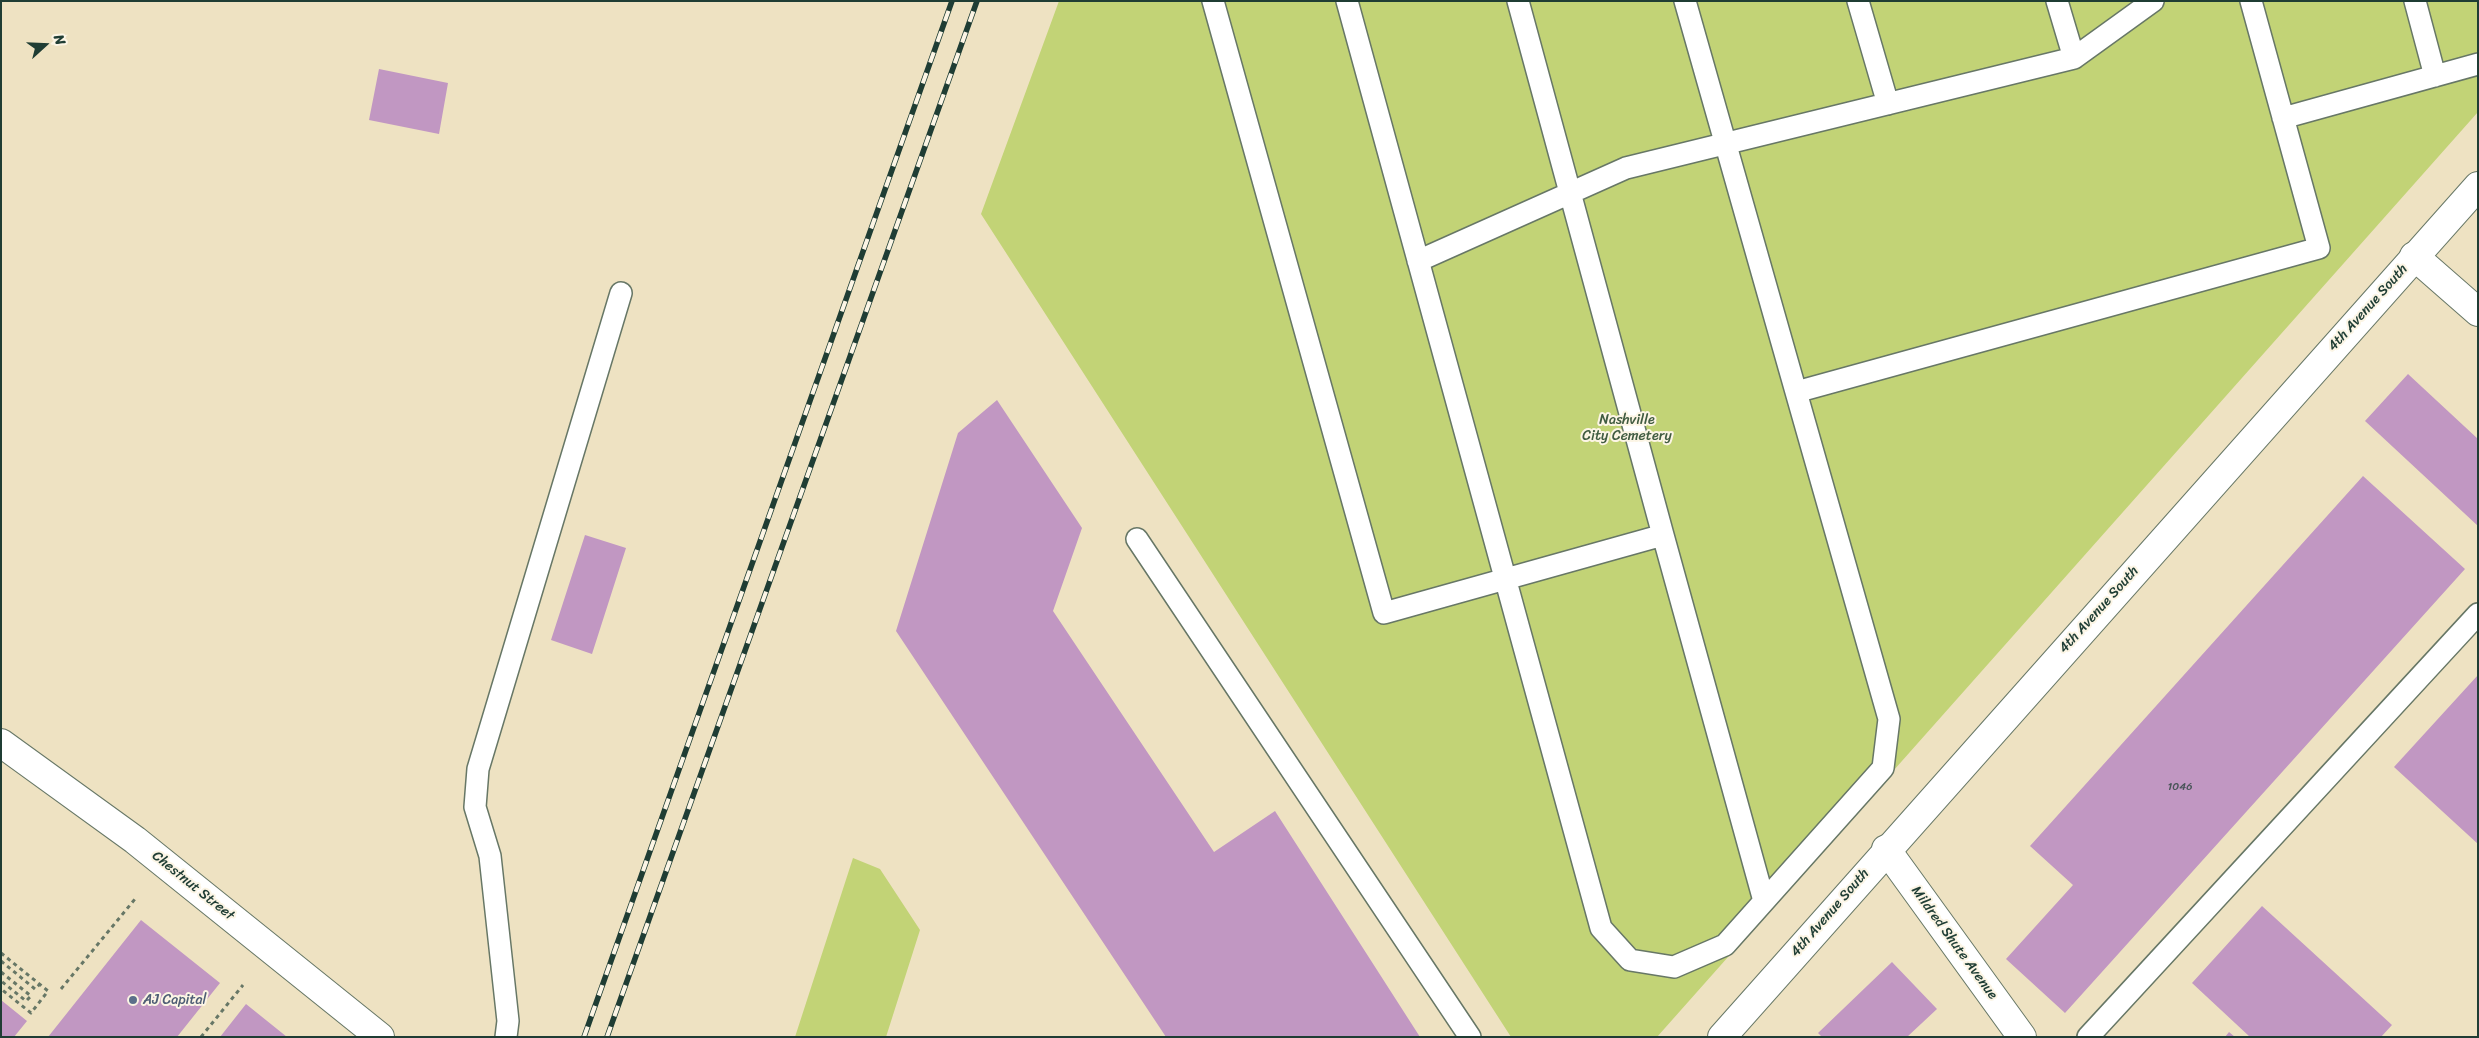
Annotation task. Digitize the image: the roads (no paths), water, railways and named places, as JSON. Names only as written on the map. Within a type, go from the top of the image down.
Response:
[{"type":"main road","name":"4th Avenue South","points":[[1722,1037],[1886,849],[2478,186]]},
{"type":"main road","points":[[2414,256],[2478,312]]},
{"type":"main road","name":"Chestnut Street","points":[[1,743],[135,840],[380,1037]]},
{"type":"main road","name":"Mildred Shute Avenue","points":[[1886,849],[2022,1037]]},
{"type":"lane","points":[[1213,1],[1384,613],[1663,535]]},
{"type":"lane","points":[[1347,1],[1601,928],[1630,960],[1674,967],[1725,945],[1883,768],[1888,719],[1685,1]]},
{"type":"lane","points":[[1518,1],[1764,901]]},
{"type":"lane","points":[[1858,1],[1888,104]]},
{"type":"lane","points":[[2057,1],[2074,58]]},
{"type":"lane","points":[[1418,261],[1626,168],[2074,58],[2153,1]]},
{"type":"lane","points":[[1796,392],[2319,248],[2251,1]]},
{"type":"lane","points":[[2415,1],[2435,76]]},
{"type":"lane","points":[[2283,118],[2478,64]]},
{"type":"lane","points":[[506,1037],[508,1021],[490,856],[475,808],[478,769],[621,292]]},
{"type":"lane","points":[[1137,539],[1470,1037]]},
{"type":"lane","points":[[2088,1037],[2478,614]]},
{"type":"railway","points":[[584,1037],[952,1]]},
{"type":"railway","points":[[607,1037],[977,1]]},
{"type":"place","name":"AJ Capital","points":[[133,1000]]},
{"type":"park label","name":"Nashville City Cemetery","points":[[1627,428]]}]
